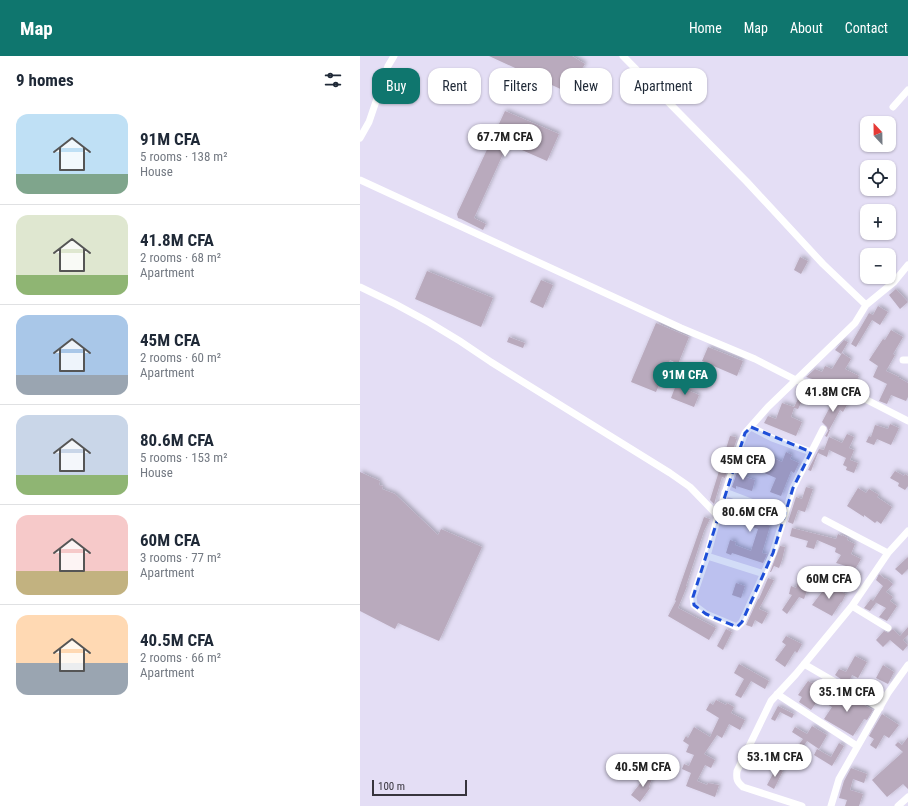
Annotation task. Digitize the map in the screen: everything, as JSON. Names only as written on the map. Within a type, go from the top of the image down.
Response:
[{"type":"street","points":[[360,138],[369,122],[388,66],[394,56]]},
{"type":"street","points":[[623,56],[747,182],[823,264],[866,305]]},
{"type":"street","points":[[893,107],[908,90]]},
{"type":"street","points":[[360,180],[674,324],[756,359],[796,380],[867,400],[908,421]]},
{"type":"street","points":[[823,429],[793,488],[773,553],[742,622],[737,627],[706,614],[694,605],[693,597],[707,556],[725,492],[745,433],[768,406],[855,323],[866,305],[894,282],[908,265]]},
{"type":"street","points":[[360,288],[392,302],[466,344],[491,362],[670,473],[690,487],[718,516]]},
{"type":"street","points":[[751,427],[772,438],[811,452]]},
{"type":"street","points":[[725,492],[785,516]]},
{"type":"street","points":[[825,520],[888,553]]},
{"type":"street","points":[[802,806],[791,804],[744,787],[738,783],[736,778],[737,771],[766,709],[852,606],[888,553],[908,531]]},
{"type":"street","points":[[707,556],[764,574]]},
{"type":"street","points":[[852,606],[888,628]]},
{"type":"street","points":[[804,664],[880,708]]},
{"type":"street","points":[[831,806],[839,779],[857,746],[888,693],[908,665]]},
{"type":"street","points":[[777,694],[857,746]]},
{"type":"street","points":[[898,806],[908,797]]},
{"type":"highlighted area","points":[[751,427],[811,452],[793,488],[773,553],[742,622],[737,627],[706,614],[694,605],[693,597],[745,433]]},
{"type":"building","points":[[489,56],[572,56],[585,64],[582,68],[560,68],[560,89],[552,85],[552,68],[515,68]]},
{"type":"building","points":[[505,111],[559,134],[547,161],[506,143],[502,153],[503,154],[474,218],[486,224],[483,230],[458,218],[457,214]]},
{"type":"building","points":[[800,257],[808,261],[801,274],[794,270]]},
{"type":"building","points":[[427,271],[493,298],[481,327],[415,299]]},
{"type":"building","points":[[541,280],[553,285],[543,308],[530,302]]},
{"type":"building","points":[[896,289],[908,302],[900,309],[889,295]]},
{"type":"building","points":[[878,306],[888,312],[880,325],[872,320],[856,347],[851,344],[869,313],[873,315]]},
{"type":"building","points":[[656,323],[689,337],[678,364],[670,360],[656,392],[631,382]]},
{"type":"building","points":[[891,330],[903,337],[893,354],[895,355],[886,371],[908,383],[908,397],[906,401],[891,395],[887,404],[879,401],[887,384],[873,377],[878,366],[869,360]]},
{"type":"building","points":[[509,337],[525,343],[523,348],[507,342]]},
{"type":"building","points":[[844,340],[848,342],[841,354],[835,350]]},
{"type":"building","points":[[708,347],[743,361],[737,376],[702,361]]},
{"type":"building","points":[[842,353],[851,359],[845,369],[859,376],[854,386],[842,379],[838,387],[806,377],[815,369],[822,372],[825,366],[832,369]]},
{"type":"building","points":[[676,385],[699,395],[694,407],[671,398]]},
{"type":"building","points":[[812,390],[820,392],[815,402],[808,398]]},
{"type":"building","points":[[800,395],[804,397],[798,409],[794,408],[791,417],[802,422],[796,436],[764,423],[768,416],[776,419],[782,403],[794,407]]},
{"type":"building","points":[[832,398],[847,405],[843,412],[840,410],[829,430],[827,437],[825,436],[828,431],[827,427],[822,422],[831,405],[829,404]]},
{"type":"building","points":[[890,424],[899,428],[891,445],[877,439],[874,445],[866,442],[869,436],[871,437],[875,425],[888,429]]},
{"type":"building","points":[[847,434],[854,437],[849,448],[854,450],[850,460],[858,463],[854,473],[846,470],[847,467],[843,465],[846,458],[829,450],[827,457],[818,453],[811,471],[808,470],[819,449],[824,450],[829,437],[842,443]]},
{"type":"building","points":[[730,436],[736,437],[735,439],[737,439],[733,447],[725,478],[722,477],[714,504],[710,500]]},
{"type":"building","points":[[786,452],[792,455],[790,459],[799,463],[794,473],[791,471],[781,496],[770,492],[776,478],[753,468],[757,459],[766,463],[769,456],[782,462]]},
{"type":"building","points":[[739,467],[744,469],[742,476],[755,480],[752,491],[736,486],[736,489],[732,487]]},
{"type":"building","points":[[895,471],[904,476],[905,474],[908,476],[908,486],[905,490],[898,486],[899,483],[890,478]]},
{"type":"building","points":[[360,472],[380,481],[379,485],[383,486],[382,489],[395,494],[438,535],[441,529],[482,547],[439,641],[398,623],[395,629],[360,611]]},
{"type":"building","points":[[806,487],[813,489],[805,512],[798,510],[793,524],[788,522],[796,497],[802,499]]},
{"type":"building","points":[[858,488],[866,493],[869,489],[879,495],[877,497],[892,507],[881,524],[877,521],[875,523],[847,506]]},
{"type":"building","points":[[733,501],[746,506],[744,510],[754,513],[755,509],[765,513],[761,523],[770,526],[762,553],[767,554],[763,563],[732,553],[731,555],[726,553],[730,540],[736,542],[735,545],[751,551],[758,529],[731,520],[735,510],[730,508]]},
{"type":"building","points":[[704,517],[710,519],[704,531],[687,586],[678,608],[716,628],[709,640],[668,616],[676,601],[675,600]]},
{"type":"building","points":[[792,528],[836,539],[838,534],[842,535],[848,538],[847,540],[855,544],[851,554],[861,559],[854,571],[861,574],[855,585],[840,579],[846,566],[836,563],[841,555],[835,552],[836,548],[817,540],[814,549],[806,547],[808,541],[790,536]]},
{"type":"building","points":[[780,546],[785,547],[779,568],[774,566],[770,572]]},
{"type":"building","points":[[908,557],[908,569],[902,575],[895,569]]},
{"type":"building","points":[[803,570],[811,573],[804,591],[807,591],[804,599],[799,597],[787,614],[782,610],[792,595],[789,594],[791,586],[796,588]]},
{"type":"building","points":[[879,574],[893,584],[886,592],[893,597],[890,601],[897,606],[887,621],[879,617],[886,608],[875,602],[876,603],[870,611],[864,608],[871,599],[873,601],[883,586],[876,580]]},
{"type":"building","points":[[768,578],[774,580],[759,609],[768,613],[762,624],[755,620],[752,627],[746,625],[759,599]]},
{"type":"building","points":[[736,583],[745,586],[741,598],[732,595]]},
{"type":"building","points":[[821,584],[830,588],[831,586],[846,594],[832,616],[812,605],[822,592],[818,590]]},
{"type":"building","points":[[908,627],[908,635],[903,640],[908,645],[903,651],[890,640],[883,647],[876,640],[884,631],[888,633],[893,629],[900,636]]},
{"type":"building","points":[[726,629],[732,632],[723,650],[717,646]]},
{"type":"building","points":[[786,636],[802,644],[797,653],[795,651],[785,667],[775,660],[786,645],[782,642]]},
{"type":"building","points":[[855,656],[867,662],[858,678],[852,675],[848,684],[835,675],[839,669],[846,672]]},
{"type":"building","points":[[739,664],[769,681],[765,689],[751,681],[741,698],[735,695],[744,679],[734,673]]},
{"type":"building","points":[[883,665],[894,672],[888,684],[876,678]]},
{"type":"building","points":[[808,681],[813,682],[819,688],[810,699],[816,703],[811,710],[799,702],[802,697],[798,695]]},
{"type":"building","points":[[841,692],[873,710],[867,720],[864,719],[853,736],[824,719],[832,707],[823,702],[828,694],[837,699]]},
{"type":"building","points":[[716,700],[734,707],[731,713],[745,720],[740,730],[729,724],[722,738],[717,735],[704,754],[715,760],[711,768],[705,765],[697,781],[707,785],[708,783],[719,785],[715,797],[686,786],[691,773],[682,769],[684,764],[689,766],[694,755],[686,752],[689,745],[683,741],[686,736],[688,738],[694,727],[710,737],[719,718],[706,710],[710,703],[713,705]]},
{"type":"building","points":[[778,706],[794,714],[792,718],[780,712],[775,721],[771,719]]},
{"type":"building","points":[[882,714],[899,725],[889,738],[884,735],[876,749],[870,745],[874,739],[869,736]]},
{"type":"building","points":[[812,726],[827,735],[819,749],[807,741],[801,750],[797,747],[803,739],[792,732],[795,727],[807,734]]},
{"type":"building","points":[[908,737],[908,789],[903,784],[887,797],[872,780],[903,752],[895,745],[898,742],[902,745]]},
{"type":"building","points":[[839,743],[844,746],[832,766],[814,755],[817,749],[831,757]]},
{"type":"building","points":[[776,768],[783,771],[774,789],[767,785]]},
{"type":"building","points":[[851,768],[867,774],[864,783],[853,779],[850,790],[863,794],[859,806],[845,806],[847,800],[839,798],[844,781]]},
{"type":"building","points":[[645,773],[653,776],[649,787],[650,788],[640,802],[631,795],[642,781]]}]
